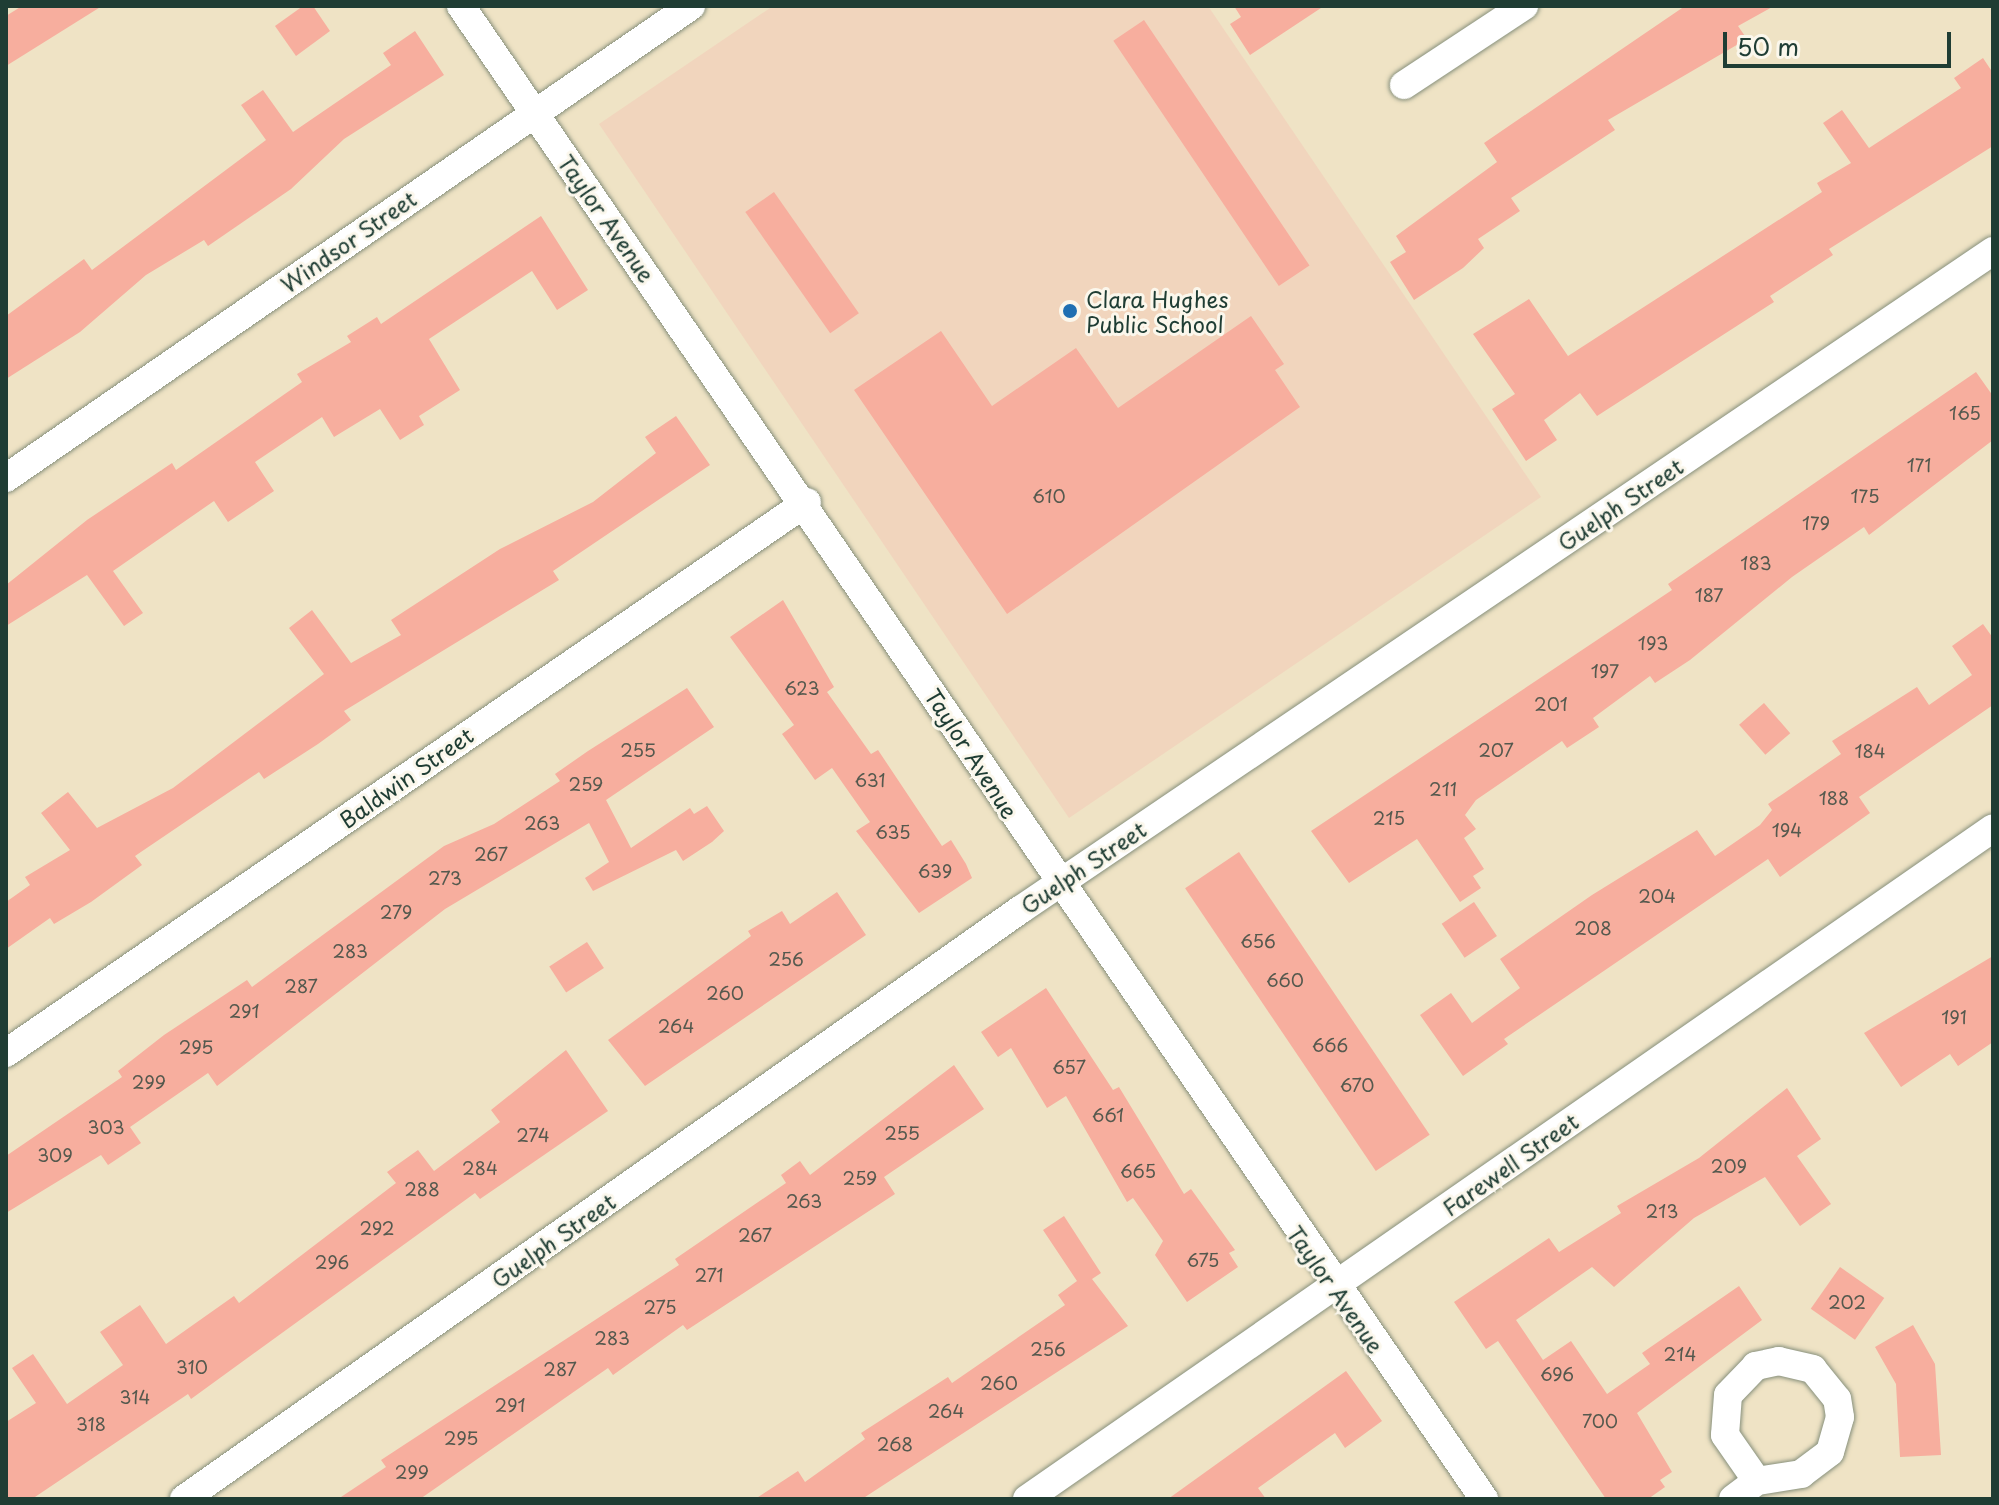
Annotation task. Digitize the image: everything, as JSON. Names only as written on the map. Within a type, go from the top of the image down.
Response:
[{"type":"street","name":"Taylor Avenue","points":[[461,6],[807,502],[1058,884],[1484,1499]]},
{"type":"street","name":"Windsor Street","points":[[6,478],[691,6]]},
{"type":"street","points":[[1404,85],[1524,6]]},
{"type":"street","name":"Guelph Street","points":[[184,1499],[1058,884],[1993,251]]},
{"type":"street","name":"Baldwin Street","points":[[6,1053],[807,502]]},
{"type":"street","name":"Farewell Street","points":[[1027,1499],[1335,1288],[1993,828]]},
{"type":"street","points":[[1733,1499],[1757,1481],[1801,1474],[1830,1452],[1840,1417],[1837,1399],[1813,1369],[1779,1361],[1756,1366],[1728,1395],[1725,1435],[1757,1481]]},
{"type":"shaded area","name":"Clara Hughes Public School","points":[[773,6],[1208,6],[1541,497],[1069,818],[599,124]]},
{"type":"building","points":[[22,6],[102,6],[6,66],[6,16]]},
{"type":"building","points":[[303,6],[313,6],[330,31],[296,56],[275,26]]},
{"type":"building","points":[[1234,6],[1324,6],[1250,55],[1230,24],[1241,17]]},
{"type":"building","points":[[1685,6],[1774,6],[1738,26],[1747,39],[1608,120],[1615,130],[1511,198],[1520,211],[1478,239],[1484,248],[1463,268],[1414,300],[1390,262],[1406,252],[1396,236],[1497,162],[1484,143]]},
{"type":"building","points":[[1144,20],[1310,265],[1279,286],[1113,41]]},
{"type":"building","points":[[415,31],[444,75],[344,139],[291,189],[208,246],[204,240],[146,275],[80,332],[6,379],[6,316],[84,259],[92,270],[266,140],[241,105],[263,90],[293,132],[391,65],[383,53]]},
{"type":"building","points":[[1983,58],[1993,73],[1993,146],[1829,249],[1833,255],[1770,296],[1774,302],[1597,416],[1580,393],[1544,420],[1557,440],[1526,461],[1492,409],[1515,394],[1473,334],[1529,299],[1568,356],[1822,192],[1817,183],[1851,163],[1823,123],[1842,110],[1869,148],[1961,88],[1954,78]]},
{"type":"building","points":[[774,192],[859,313],[830,333],[745,212]]},
{"type":"building","points":[[541,216],[588,290],[557,310],[532,271],[429,339],[460,390],[419,416],[424,425],[400,440],[380,409],[334,437],[322,417],[255,462],[274,491],[228,522],[214,501],[113,571],[143,613],[124,626],[87,575],[6,626],[6,585],[87,520],[172,463],[176,470],[302,382],[297,374],[351,342],[347,336],[377,317],[381,324]]},
{"type":"building","points":[[1251,316],[1284,364],[1275,370],[1300,407],[1007,614],[854,390],[941,331],[992,406],[1076,348],[1118,408]]},
{"type":"building","points":[[1976,372],[1993,396],[1993,440],[1869,535],[1864,527],[1792,577],[1690,660],[1655,683],[1650,676],[1593,718],[1599,727],[1567,748],[1562,741],[1476,800],[1465,815],[1476,829],[1464,838],[1484,869],[1473,876],[1481,888],[1460,902],[1417,839],[1349,883],[1311,831],[1672,590],[1668,584]]},
{"type":"building","points":[[676,416],[710,465],[553,571],[559,580],[344,711],[351,720],[318,744],[264,779],[259,772],[135,856],[142,865],[91,902],[54,924],[50,918],[6,949],[6,902],[30,885],[25,877],[70,850],[41,813],[68,792],[97,828],[173,788],[324,674],[289,628],[312,610],[351,663],[401,635],[391,620],[500,549],[593,502],[656,453],[645,437]]},
{"type":"building","points":[[783,600],[834,687],[827,692],[871,754],[878,750],[942,846],[951,840],[966,864],[972,878],[919,913],[856,831],[870,822],[832,768],[815,780],[782,734],[794,725],[730,637]]},
{"type":"building","points":[[1983,624],[1993,638],[1993,705],[1859,797],[1870,813],[1780,877],[1768,859],[1504,1039],[1508,1044],[1463,1076],[1420,1015],[1451,993],[1472,1023],[1520,988],[1500,959],[1592,895],[1697,830],[1715,856],[1760,825],[1772,810],[1768,804],[1841,754],[1832,741],[1917,687],[1929,705],[1972,675],[1952,646]]},
{"type":"building","points":[[687,688],[714,727],[606,800],[631,848],[690,808],[694,814],[707,806],[724,831],[712,842],[683,861],[676,850],[593,891],[585,878],[609,862],[589,823],[445,909],[217,1086],[208,1073],[130,1127],[141,1143],[108,1165],[101,1155],[6,1213],[6,1156],[122,1077],[118,1071],[164,1035],[247,980],[252,987],[444,846],[494,824],[560,781],[555,774]]},
{"type":"building","points":[[1764,703],[1790,733],[1765,755],[1739,725]]},
{"type":"building","points":[[1239,852],[1430,1135],[1376,1171],[1185,888]]},
{"type":"building","points":[[837,892],[866,935],[645,1086],[608,1040],[751,936],[748,931],[782,911],[790,924]]},
{"type":"building","points":[[1474,902],[1497,936],[1465,958],[1442,924]]},
{"type":"building","points":[[587,942],[604,968],[566,993],[549,967]]},
{"type":"building","points":[[1993,956],[1993,1042],[1958,1066],[1950,1054],[1901,1087],[1864,1033]]},
{"type":"building","points":[[1046,988],[1113,1090],[1119,1087],[1184,1194],[1191,1189],[1235,1250],[1229,1253],[1238,1267],[1187,1302],[1155,1255],[1163,1241],[1133,1198],[1127,1202],[1066,1096],[1047,1108],[1011,1048],[998,1057],[981,1032]]},
{"type":"building","points":[[566,1050],[608,1111],[480,1199],[475,1193],[191,1399],[188,1394],[32,1499],[6,1499],[6,1422],[36,1403],[12,1368],[33,1354],[67,1404],[123,1365],[100,1332],[140,1305],[166,1344],[234,1296],[239,1303],[396,1183],[387,1172],[418,1150],[434,1171],[500,1122],[491,1110]]},
{"type":"building","points":[[954,1065],[984,1109],[884,1177],[895,1194],[687,1330],[683,1325],[613,1375],[608,1368],[420,1499],[338,1499],[386,1467],[381,1460],[679,1265],[675,1259],[786,1183],[781,1175],[800,1161],[810,1175]]},
{"type":"building","points":[[1787,1088],[1821,1139],[1797,1156],[1831,1204],[1800,1226],[1765,1177],[1694,1218],[1614,1287],[1592,1267],[1516,1320],[1543,1360],[1571,1341],[1607,1394],[1650,1364],[1642,1353],[1739,1286],[1762,1320],[1637,1413],[1672,1472],[1660,1480],[1665,1487],[1648,1499],[1606,1499],[1498,1341],[1486,1349],[1454,1302],[1549,1238],[1559,1252],[1621,1213],[1617,1206],[1699,1158]]},
{"type":"building","points":[[1064,1216],[1101,1273],[1092,1279],[1128,1326],[862,1499],[755,1499],[798,1471],[805,1482],[865,1439],[861,1433],[948,1377],[952,1383],[1065,1305],[1058,1295],[1077,1281],[1043,1230]]},
{"type":"building","points":[[1840,1267],[1884,1298],[1855,1340],[1811,1309]]},
{"type":"building","points":[[1913,1325],[1935,1364],[1941,1455],[1900,1457],[1896,1384],[1875,1347]]},
{"type":"building","points":[[1346,1371],[1382,1421],[1345,1448],[1335,1433],[1258,1488],[1266,1499],[1168,1499]]},
{"type":"place","name":"Clara Hughes Public School","points":[[1070,311]]}]
